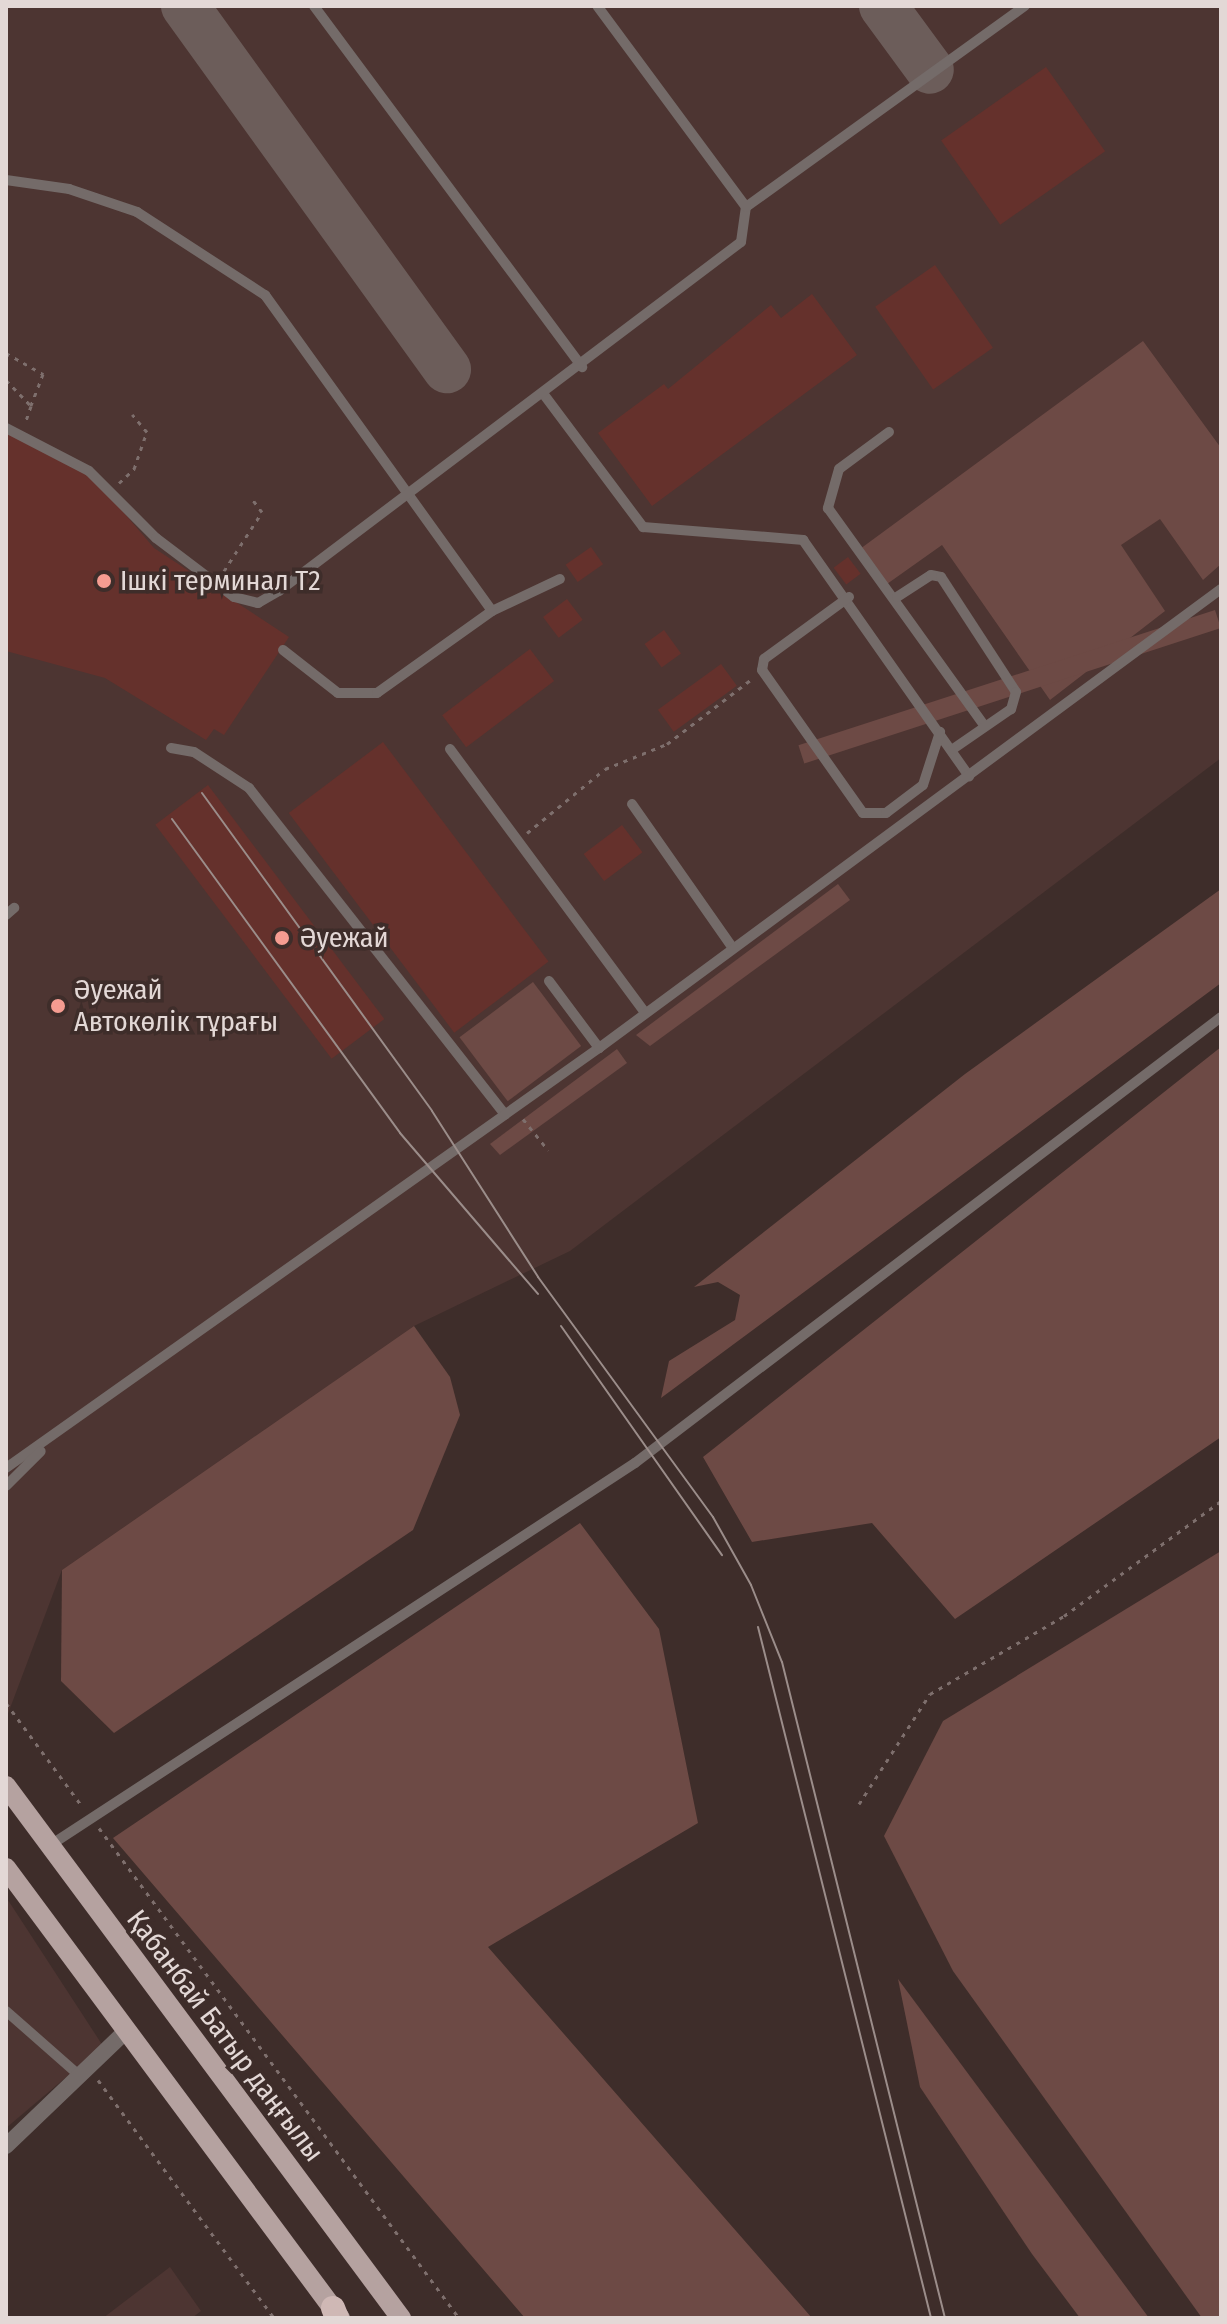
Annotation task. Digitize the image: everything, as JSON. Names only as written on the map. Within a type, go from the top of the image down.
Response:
[{"type":"main road","name":"Қабанбай Батыр даңғылы","points":[[6,1786],[401,2318]]},
{"type":"main road","points":[[6,1868],[337,2315]]},
{"type":"street","points":[[6,2146],[126,2031]]},
{"type":"lane","points":[[314,6],[582,367]]},
{"type":"lane","points":[[6,428],[89,471],[201,575],[258,603],[545,396],[731,255],[745,229],[746,207],[597,6]]},
{"type":"lane","points":[[746,207],[1025,6]]},
{"type":"lane","points":[[6,180],[69,189],[137,212],[232,269],[265,295],[412,491],[492,611]]},
{"type":"lane","points":[[545,396],[643,527],[803,540],[849,597],[969,776]]},
{"type":"lane","points":[[889,432],[839,469],[828,508],[897,597],[984,725]]},
{"type":"lane","points":[[897,597],[931,575],[941,577],[1016,692],[1017,704],[953,749]]},
{"type":"lane","points":[[283,650],[338,693],[377,693],[492,611],[560,579]]},
{"type":"lane","points":[[6,1468],[55,1437],[599,1048],[1221,589]]},
{"type":"lane","points":[[849,597],[764,659],[762,670],[863,813],[886,813],[923,785],[940,732]]},
{"type":"lane","points":[[171,748],[194,752],[249,788],[510,1111]]},
{"type":"lane","points":[[450,749],[645,1013]]},
{"type":"lane","points":[[632,804],[732,947]]},
{"type":"lane","points":[[549,981],[599,1048]]},
{"type":"lane","points":[[49,1846],[635,1463],[1221,1017]]},
{"type":"lane","points":[[6,1486],[55,1437]]},
{"type":"lane","points":[[6,2011],[84,2071]]},
{"type":"path","points":[[6,353],[43,374],[23,427]]},
{"type":"path","points":[[6,380],[31,406]]},
{"type":"path","points":[[108,494],[134,469],[147,432],[132,414]]},
{"type":"path","points":[[221,577],[262,512],[253,500]]},
{"type":"path","points":[[516,841],[605,769],[667,744],[762,670]]},
{"type":"path","points":[[510,1111],[548,1150]]},
{"type":"path","points":[[859,1804],[930,1694],[1064,1616],[1221,1501]]},
{"type":"path","points":[[6,1703],[459,2318]]},
{"type":"path","points":[[84,2071],[274,2318]]},
{"type":"shaded area","points":[[6,6],[1221,6],[1221,758],[570,1251],[414,1326],[62,1570],[6,1719]]},
{"type":"shaded area","points":[[1143,341],[1221,448],[1221,564],[1203,580],[1160,519],[1121,545],[1165,611],[1050,700],[942,545],[887,584],[860,549]]},
{"type":"shaded area","points":[[1215,610],[1221,628],[804,763],[798,745]]},
{"type":"shaded area","points":[[838,884],[850,900],[650,1046],[636,1035]]},
{"type":"shaded area","points":[[1221,889],[1221,983],[661,1398],[669,1361],[735,1320],[740,1295],[718,1282],[694,1287],[965,1074]]},
{"type":"shaded area","points":[[533,982],[581,1046],[508,1101],[460,1037]]},
{"type":"shaded area","points":[[1221,1047],[1221,1437],[955,1619],[872,1523],[752,1542],[703,1457]]},
{"type":"shaded area","points":[[617,1049],[627,1063],[500,1155],[490,1144]]},
{"type":"shaded area","points":[[414,1326],[450,1377],[460,1415],[413,1530],[114,1733],[61,1681],[62,1570]]},
{"type":"shaded area","points":[[580,1523],[659,1629],[698,1823],[488,1947],[812,2318],[525,2318],[113,1838]]},
{"type":"shaded area","points":[[1221,1551],[1221,2318],[1202,2318],[953,1971],[884,1836],[943,1721]]},
{"type":"shaded area","points":[[6,1897],[103,2046],[6,2128]]},
{"type":"shaded area","points":[[898,1979],[1149,2318],[1080,2318],[1032,2254],[920,2087]]},
{"type":"shaded area","points":[[170,2267],[201,2311],[192,2318],[103,2318]]},
{"type":"building","points":[[1046,67],[1105,151],[1000,225],[941,140]]},
{"type":"building","points":[[935,265],[993,348],[933,390],[875,307]]},
{"type":"building","points":[[812,294],[857,355],[652,506],[598,433],[664,384],[668,389],[771,305],[781,318]]},
{"type":"building","name":"Ішкі терминал T2","points":[[6,432],[69,462],[102,487],[154,548],[289,637],[224,735],[214,729],[206,740],[105,678],[6,651]]},
{"type":"building","points":[[591,547],[603,564],[578,582],[566,565]]},
{"type":"building","points":[[848,557],[861,574],[846,585],[834,568]]},
{"type":"building","points":[[567,599],[583,620],[559,638],[543,617]]},
{"type":"building","points":[[664,630],[681,653],[662,668],[645,644]]},
{"type":"building","points":[[530,649],[554,681],[466,747],[442,715]]},
{"type":"building","points":[[721,664],[737,686],[674,732],[658,710]]},
{"type":"building","points":[[383,742],[548,962],[454,1033],[289,813]]},
{"type":"building","points":[[208,785],[384,1019],[332,1059],[155,825]]},
{"type":"building","points":[[622,825],[642,852],[604,881],[584,854]]},
{"type":"taxiway","points":[[185,6],[447,369]]},
{"type":"taxiway","points":[[883,6],[930,70]]},
{"type":"tram line","points":[[202,793],[432,1111],[538,1277],[713,1517],[751,1585],[782,1662],[945,2318]]},
{"type":"tram line","points":[[172,819],[400,1133],[538,1294]]},
{"type":"tram line","points":[[561,1326],[722,1555]]},
{"type":"tram line","points":[[758,1627],[931,2318]]},
{"type":"place","name":"Ішкі терминал T2","points":[[104,581]]},
{"type":"place","name":"Әуежай","points":[[282,938]]},
{"type":"place","name":"Әуежай Автокөлік тұрағы","points":[[58,1006]]}]
